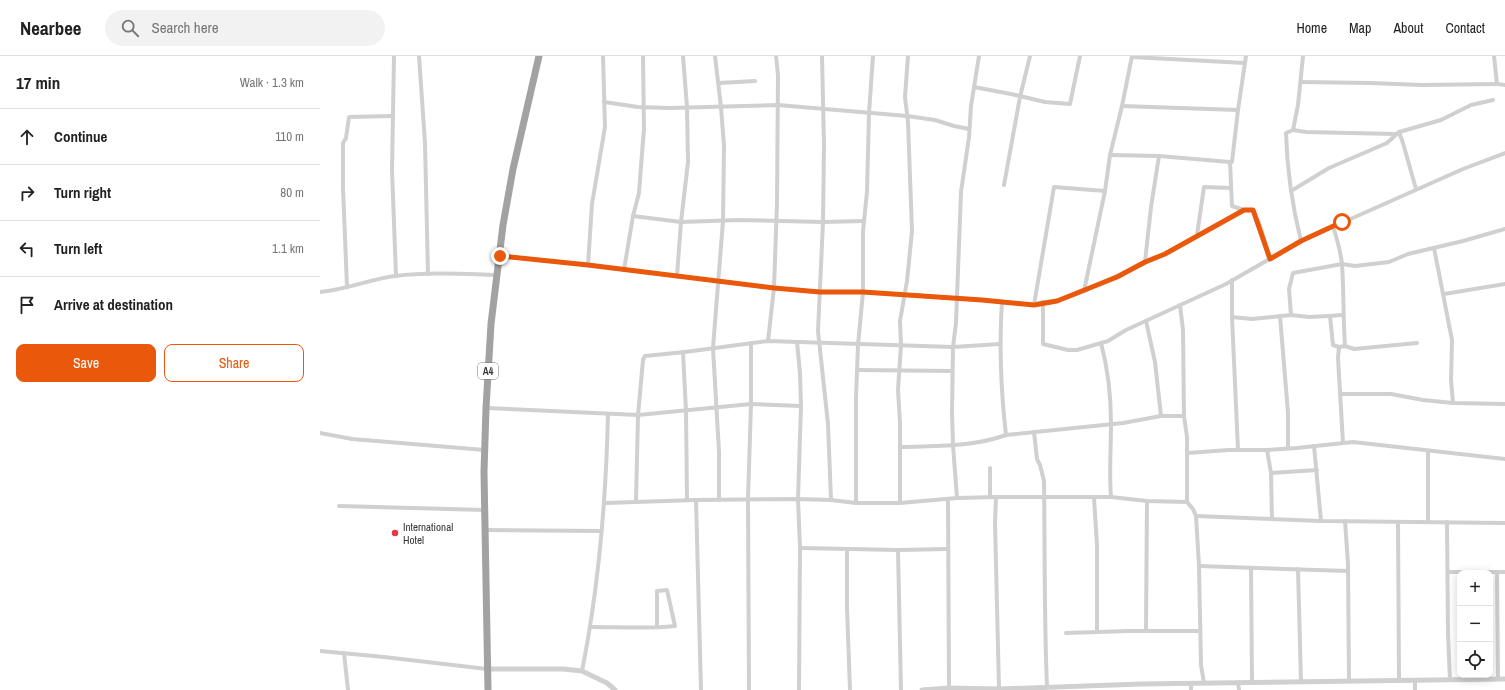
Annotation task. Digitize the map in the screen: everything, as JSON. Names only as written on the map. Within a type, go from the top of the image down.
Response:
[{"type":"highway","name":"A4","points":[[488,690],[484,472],[491,331],[497,274],[513,169],[539,56]]},
{"type":"street","points":[[394,56],[392,184],[396,276]]},
{"type":"street","points":[[419,56],[425,143],[428,274]]},
{"type":"street","points":[[588,265],[592,204],[605,127],[603,56]]},
{"type":"street","points":[[624,270],[633,216],[639,193],[641,173],[644,129],[643,56]]},
{"type":"street","points":[[678,276],[681,222],[688,162],[687,107],[683,56]]},
{"type":"street","points":[[715,56],[719,83],[724,146],[723,221],[713,348],[719,452],[719,500]]},
{"type":"street","points":[[768,341],[774,288],[777,221],[778,75],[776,56]]},
{"type":"street","points":[[822,56],[824,110],[823,222],[818,331],[828,424],[831,500]]},
{"type":"street","points":[[856,503],[856,398],[858,345],[863,292],[864,221],[867,192],[869,114],[874,56]]},
{"type":"street","points":[[900,503],[898,390],[901,346],[900,321],[907,281],[912,231],[905,97],[908,56]]},
{"type":"street","points":[[957,498],[953,445],[953,347],[957,299],[961,192],[979,56]]},
{"type":"street","points":[[1004,185],[1020,97],[1030,56]]},
{"type":"street","points":[[974,87],[1045,102],[1070,104],[1080,56]]},
{"type":"street","points":[[1084,291],[1105,191],[1110,155],[1132,56],[1245,63]]},
{"type":"street","points":[[1246,56],[1232,162],[1230,162],[1232,206],[1244,210],[1253,210],[1270,259]]},
{"type":"street","points":[[1293,130],[1298,106],[1303,56]]},
{"type":"street","points":[[1494,56],[1497,84]]},
{"type":"street","points":[[719,83],[756,81]]},
{"type":"street","points":[[1301,82],[1422,85],[1505,85]]},
{"type":"street","points":[[1301,241],[1293,207],[1286,156],[1286,133],[1293,130],[1306,132],[1397,133],[1441,120],[1471,106],[1493,100]]},
{"type":"street","points":[[604,102],[644,108],[778,105],[869,114],[907,116],[935,120],[969,129]]},
{"type":"street","points":[[1122,106],[1238,110]]},
{"type":"street","points":[[347,287],[343,188],[343,143],[346,138],[349,116],[393,116]]},
{"type":"street","points":[[1397,133],[1403,143],[1416,189]]},
{"type":"street","points":[[1291,191],[1329,168],[1387,143],[1397,133]]},
{"type":"street","points":[[1043,302],[1043,344],[1068,350],[1077,350],[1108,341],[1126,330],[1180,306],[1232,280],[1301,241],[1416,189],[1505,153]]},
{"type":"street","points":[[1110,155],[1159,156],[1230,162]]},
{"type":"street","points":[[1145,262],[1151,207],[1159,156]]},
{"type":"street","points":[[1034,305],[1054,187],[1105,191]]},
{"type":"street","points":[[1197,235],[1204,187],[1232,188]]},
{"type":"street","points":[[500,256],[588,265],[774,288],[820,292],[863,292],[1034,305],[1043,302],[1057,301],[1117,277],[1145,262],[1165,254],[1244,210]]},
{"type":"street","points":[[633,216],[681,222],[864,221]]},
{"type":"street","points":[[1333,226],[1340,249],[1342,264],[1342,315],[1345,346]]},
{"type":"street","points":[[1291,315],[1289,289],[1293,274],[1342,264],[1355,266],[1389,262],[1408,254],[1505,229]]},
{"type":"street","points":[[1434,248],[1452,340],[1451,380],[1453,403]]},
{"type":"street","points":[[320,292],[396,276],[428,274],[497,274]]},
{"type":"street","points":[[1232,280],[1232,317],[1238,450]]},
{"type":"street","points":[[1444,294],[1505,284]]},
{"type":"street","points":[[1002,302],[1000,344],[1002,399],[1006,435]]},
{"type":"street","points":[[1180,306],[1184,416],[1187,437],[1187,502],[1193,509],[1196,516],[1199,566],[1201,665],[1204,683]]},
{"type":"street","points":[[1232,317],[1252,319],[1291,315],[1309,317],[1342,315]]},
{"type":"street","points":[[1280,316],[1288,413],[1288,448]]},
{"type":"street","points":[[1330,316],[1333,345],[1339,347],[1345,346],[1354,349],[1417,343]]},
{"type":"street","points":[[1146,321],[1155,362],[1161,416]]},
{"type":"street","points":[[636,502],[638,415],[643,360],[645,356],[768,341],[953,347],[1000,344]]},
{"type":"street","points":[[797,342],[800,373],[798,499],[800,548],[799,690]]},
{"type":"street","points":[[749,690],[748,499],[751,343]]},
{"type":"street","points":[[1101,343],[1106,362],[1111,424],[1109,476],[1111,498]]},
{"type":"street","points":[[1339,347],[1338,358],[1343,443]]},
{"type":"street","points":[[683,352],[686,410],[687,500]]},
{"type":"street","points":[[858,370],[899,372],[952,371]]},
{"type":"street","points":[[1341,394],[1391,394],[1423,400],[1453,403],[1505,404]]},
{"type":"street","points":[[486,408],[538,409],[638,415],[751,404],[800,406]]},
{"type":"street","points":[[582,671],[599,563],[605,503],[608,414]]},
{"type":"street","points":[[900,447],[953,445],[992,440],[1006,435],[1111,424],[1150,419],[1161,416],[1184,416]]},
{"type":"street","points":[[1034,432],[1037,459],[1044,481],[1045,641],[1047,687]]},
{"type":"street","points":[[320,433],[352,440],[485,450]]},
{"type":"street","points":[[1187,453],[1267,450],[1353,442],[1395,448],[1416,448],[1428,451],[1505,459]]},
{"type":"street","points":[[1314,446],[1314,460],[1321,522]]},
{"type":"street","points":[[1267,450],[1271,473],[1272,519]]},
{"type":"street","points":[[1428,451],[1428,522]]},
{"type":"street","points":[[990,468],[990,497]]},
{"type":"street","points":[[1271,473],[1316,470]]},
{"type":"street","points":[[605,503],[748,499],[798,499],[831,500],[856,503],[900,503],[990,497],[1111,498],[1187,502]]},
{"type":"street","points":[[996,497],[995,523],[999,689]]},
{"type":"street","points":[[1094,498],[1097,545],[1097,632]]},
{"type":"street","points":[[948,499],[949,688]]},
{"type":"street","points":[[696,500],[701,690]]},
{"type":"street","points":[[1146,631],[1147,501]]},
{"type":"street","points":[[339,506],[485,510]]},
{"type":"street","points":[[1196,516],[1321,522],[1505,523]]},
{"type":"street","points":[[1345,521],[1348,571],[1349,681]]},
{"type":"street","points":[[1398,522],[1399,680]]},
{"type":"street","points":[[1447,522],[1450,680]]},
{"type":"street","points":[[485,530],[601,531]]},
{"type":"street","points":[[800,548],[898,550],[948,549]]},
{"type":"street","points":[[847,549],[850,690]]},
{"type":"street","points":[[898,550],[901,690]]},
{"type":"street","points":[[1199,566],[1348,571]]},
{"type":"street","points":[[1252,568],[1252,682]]},
{"type":"street","points":[[1298,569],[1301,682]]},
{"type":"street","points":[[1448,572],[1505,572]]},
{"type":"street","points":[[1497,572],[1498,679]]},
{"type":"street","points":[[590,627],[634,628],[657,627],[675,626],[667,590],[657,590],[657,627]]},
{"type":"street","points":[[1066,633],[1200,631]]},
{"type":"street","points":[[320,651],[487,669],[563,669],[582,671],[607,683],[615,690]]},
{"type":"street","points":[[344,653],[348,690]]},
{"type":"street","points":[[922,690],[949,688],[1092,688],[1141,684],[1238,682],[1505,679]]},
{"type":"street","points":[[1415,680],[1415,690]]},
{"type":"street","points":[[1238,682],[1239,690]]},
{"type":"street","points":[[1191,683],[1191,690]]},
{"type":"street","points":[[1141,684],[1141,690]]},
{"type":"place","name":"International Hotel","points":[[395,533]]},
{"type":"route","points":[[500,256],[588,265],[774,288],[820,292],[863,292],[1034,305],[1043,302],[1057,301],[1117,277],[1145,262],[1165,254],[1244,210],[1253,210],[1260,225],[1270,259],[1301,241],[1342,222]]}]
